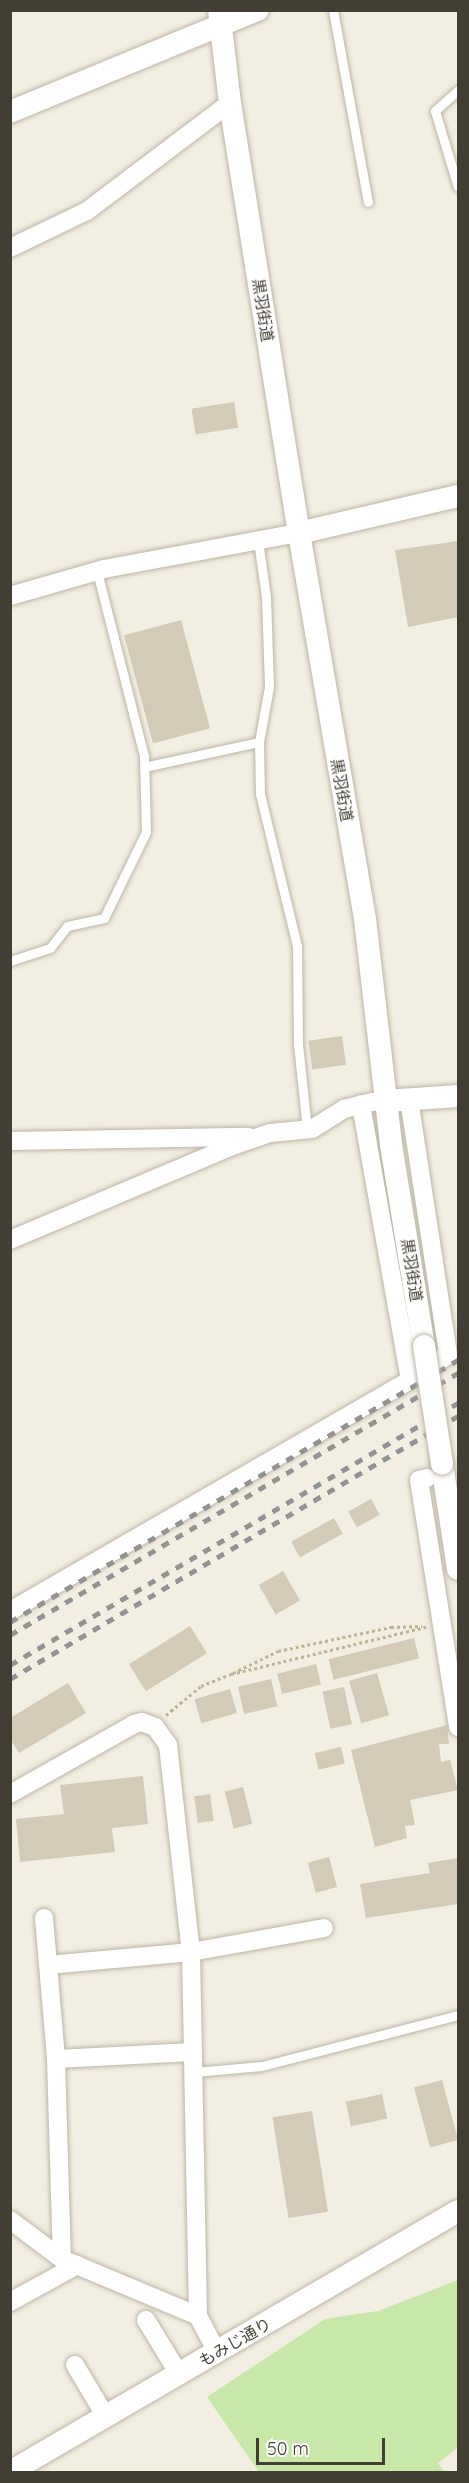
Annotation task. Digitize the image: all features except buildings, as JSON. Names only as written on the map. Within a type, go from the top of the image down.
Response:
[{"type":"street","points":[[10,112],[220,17],[258,10]]},
{"type":"street","name":"黒羽街道","points":[[220,17],[230,103],[299,533],[365,919],[386,1101],[459,1569]]},
{"type":"street","points":[[10,248],[87,211],[230,103]]},
{"type":"street","points":[[10,596],[97,571],[299,533],[459,496]]},
{"type":"street","points":[[10,1141],[228,1135],[253,1138],[307,1131],[361,1104],[459,1096]]},
{"type":"street","points":[[10,1611],[410,1380],[448,1355],[409,1099]]},
{"type":"street","points":[[361,1104],[410,1380]]},
{"type":"street","points":[[10,1240],[253,1138]]},
{"type":"street","points":[[445,1470],[419,1480],[459,1727]]},
{"type":"street","points":[[10,1794],[134,1724],[142,1722],[155,1727],[168,1745],[191,1952],[198,2316],[216,2352]]},
{"type":"street","points":[[44,1918],[69,2262]]},
{"type":"street","points":[[48,1965],[191,1952],[324,1928]]},
{"type":"street","points":[[56,2060],[193,2052]]},
{"type":"street","name":"もみじ通り","points":[[11,2470],[459,2211]]},
{"type":"street","points":[[10,2220],[69,2262],[198,2316]]},
{"type":"street","points":[[10,2302],[69,2262]]},
{"type":"street","points":[[146,2320],[178,2374]]},
{"type":"street","points":[[75,2365],[106,2417]]},
{"type":"lane","points":[[333,10],[368,202]]},
{"type":"lane","points":[[459,90],[435,111],[459,187]]},
{"type":"lane","points":[[258,540],[266,597],[269,687],[259,742],[260,794],[297,946],[297,1044],[307,1131]]},
{"type":"lane","points":[[10,961],[50,948],[67,926],[104,918],[146,832],[144,767],[97,571]]},
{"type":"lane","points":[[144,767],[259,742]]},
{"type":"lane","points":[[194,2073],[262,2066],[459,2016]]},
{"type":"path","points":[[163,1718],[201,1686],[278,1651],[391,1627],[431,1626],[231,1674]]},
{"type":"green space","points":[[458,2280],[458,2447],[438,2463],[444,2472],[259,2472],[207,2397],[325,2319],[378,2311]]},
{"type":"railway","points":[[10,1622],[458,1360]]},
{"type":"railway","points":[[10,1635],[458,1373]]},
{"type":"railway","points":[[10,1665],[458,1403]]},
{"type":"railway","points":[[10,1679],[458,1416]]}]
